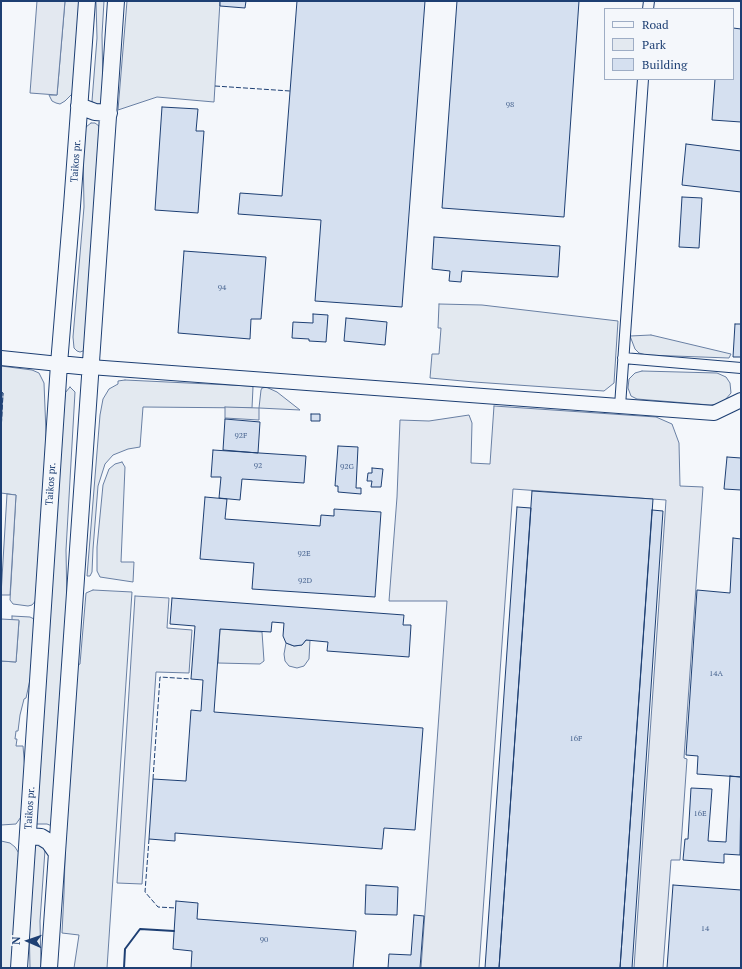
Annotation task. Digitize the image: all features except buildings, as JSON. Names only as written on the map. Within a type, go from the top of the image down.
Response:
[{"type":"main road","name":"Taikos pr.","points":[[19,968],[59,364],[87,1]]},
{"type":"main road","points":[[49,968],[116,1]]},
{"type":"main road","points":[[79,106],[95,112],[109,113]]},
{"type":"main road","points":[[59,364],[90,367]]},
{"type":"main road","points":[[28,836],[41,837],[49,842],[56,852]]},
{"type":"street","points":[[620,406],[643,80]]},
{"type":"street","points":[[1,358],[59,364]]},
{"type":"street","points":[[623,358],[741,368]]},
{"type":"street","points":[[90,367],[714,413],[741,400]]},
{"type":"green space","points":[[65,1],[80,1],[74,88],[72,94],[60,104],[52,101],[49,95],[57,95]]},
{"type":"green space","points":[[96,1],[104,1],[102,35],[103,100],[100,104],[94,104],[92,101],[97,38]]},
{"type":"green space","points":[[127,1],[220,1],[214,102],[157,97],[118,110]]},
{"type":"green space","points":[[91,123],[95,123],[99,126],[100,131],[85,348],[80,352],[74,348],[73,337],[84,207],[84,132],[86,127]]},
{"type":"green space","points":[[439,304],[482,305],[618,321],[614,383],[604,391],[430,378],[432,354],[439,354],[441,328],[438,328]]},
{"type":"green space","points":[[651,335],[731,354],[729,358],[646,355],[639,353],[635,349],[630,336]]},
{"type":"green space","points":[[1,366],[32,370],[39,373],[44,383],[46,433],[38,598],[32,605],[28,606],[13,604],[10,600],[16,495],[1,493],[1,432],[3,393],[1,392]]},
{"type":"green space","points":[[642,371],[717,373],[726,377],[730,383],[731,393],[725,400],[718,404],[710,405],[637,399],[631,396],[628,388],[629,379],[635,373]]},
{"type":"green space","points":[[125,380],[251,386],[253,387],[252,408],[143,407],[140,447],[128,449],[113,455],[105,464],[98,486],[92,572],[90,576],[87,576],[100,415],[103,399],[109,389],[118,384],[118,381]]},
{"type":"green space","points":[[70,387],[75,392],[66,550],[67,607],[52,826],[47,824],[36,824],[65,393]]},
{"type":"green space","points":[[266,387],[277,392],[300,410],[259,408],[261,390],[262,388]]},
{"type":"green space","points":[[122,462],[125,467],[121,562],[134,562],[133,582],[100,577],[97,571],[97,547],[103,485],[109,469],[115,464]]},
{"type":"green space","points":[[93,590],[132,592],[107,968],[74,968],[79,935],[62,933],[66,824],[76,666],[80,664],[86,593]]},
{"type":"green space","points":[[12,616],[30,617],[34,619],[37,624],[33,666],[15,739],[17,739],[16,746],[23,746],[25,770],[23,814],[16,824],[1,825],[1,661],[16,662],[19,621],[12,620]]},
{"type":"green space","points":[[220,629],[262,632],[264,661],[260,664],[218,663]]},
{"type":"green space","points":[[306,640],[310,640],[309,659],[304,666],[297,668],[289,666],[285,661],[284,654],[286,643],[294,646],[302,645]]},
{"type":"green space","points":[[1,841],[10,843],[15,847],[20,855],[13,968],[1,968]]},
{"type":"green space","points":[[40,843],[45,850],[40,921],[41,968],[30,968],[29,920],[34,849],[37,844]]},
{"type":"shaded area","points":[[37,1],[65,1],[57,95],[30,93]]},
{"type":"shaded area","points":[[494,406],[656,417],[672,424],[679,443],[680,486],[703,487],[684,758],[687,759],[680,860],[671,860],[663,968],[634,968],[666,500],[513,489],[479,968],[421,968],[447,601],[389,601],[397,497],[400,420],[429,421],[469,415],[472,423],[471,463],[490,464]]},
{"type":"shaded area","points":[[225,407],[259,408],[259,420],[225,418]]},
{"type":"shaded area","points":[[7,494],[16,495],[10,595],[1,595]]},
{"type":"shaded area","points":[[135,596],[169,598],[167,628],[192,630],[189,673],[156,672],[142,884],[117,883]]},
{"type":"shaded area","points":[[1,619],[19,620],[16,662],[1,661]]},
{"type":"fence","points":[[215,86],[290,91]]},
{"type":"fence","points":[[1,392],[3,393],[1,432]]},
{"type":"fence","points":[[153,779],[160,677],[191,679]]},
{"type":"fence","points":[[149,839],[145,892],[158,907],[176,908]]},
{"type":"wall","points":[[124,968],[125,949],[140,929],[174,931]]}]
